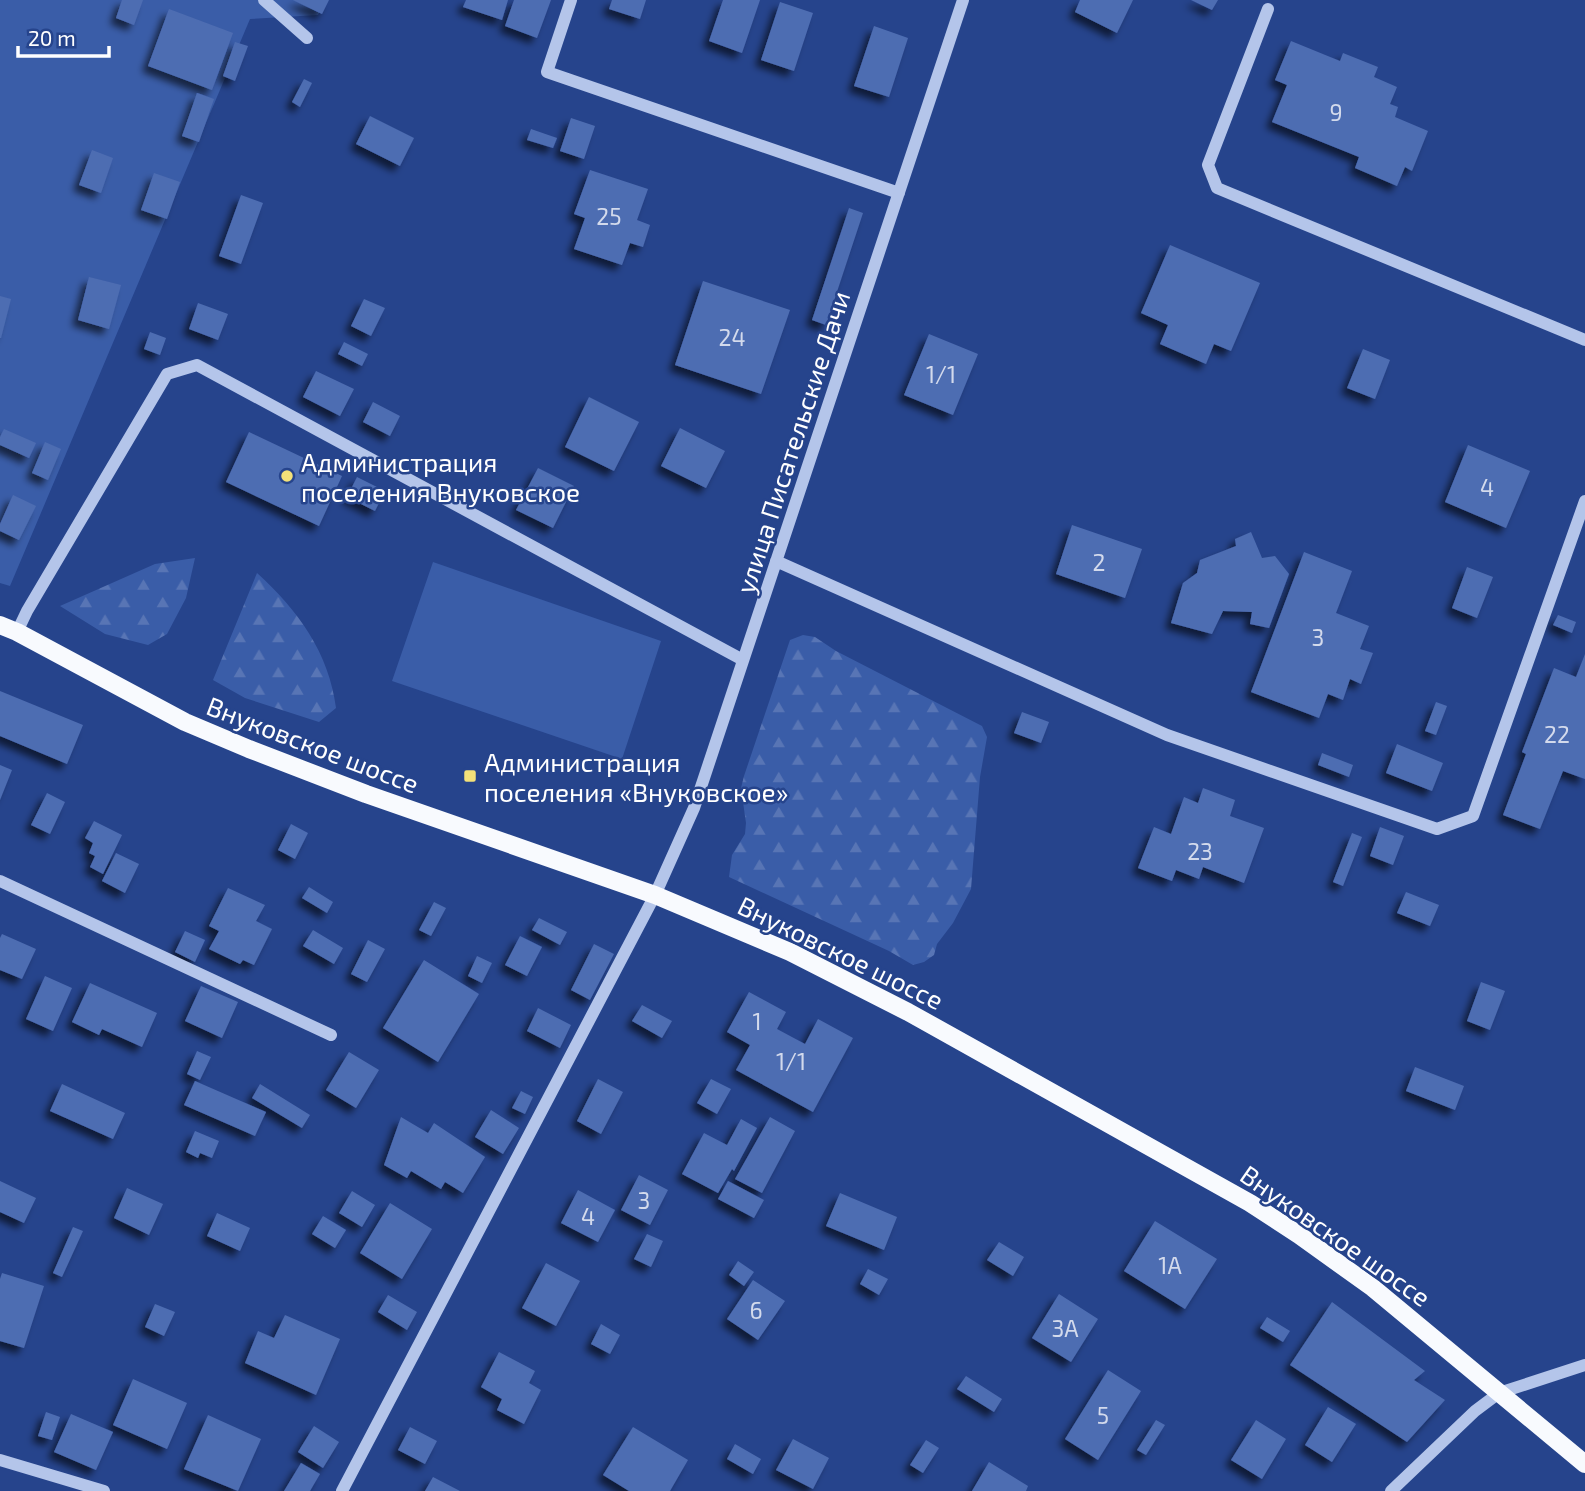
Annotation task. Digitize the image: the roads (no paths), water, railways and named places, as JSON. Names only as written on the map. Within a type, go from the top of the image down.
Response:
[{"type":"main road","name":"Внуковское шоссе","points":[[0,625],[18,632],[185,722],[366,794],[655,895],[790,952],[908,1012],[1250,1203],[1299,1235],[1373,1288],[1585,1464]]},
{"type":"street","points":[[264,0],[307,38]]},
{"type":"street","points":[[571,0],[547,72],[899,193]]},
{"type":"street","name":"улица Писательские Дачи","points":[[342,1491],[655,895],[694,808],[963,0]]},
{"type":"street","points":[[1268,9],[1208,165],[1217,188],[1585,340]]},
{"type":"street","points":[[18,632],[27,611],[167,374],[197,365],[743,660]]},
{"type":"street","points":[[776,561],[1167,736],[1437,829],[1474,816],[1585,501]]},
{"type":"street","points":[[0,881],[331,1035]]},
{"type":"street","points":[[1391,1491],[1475,1411],[1499,1393],[1585,1365]]},
{"type":"street","points":[[0,1460],[104,1491]]},
{"type":"place","name":"Администрация поселения Внуковское","points":[[287,476]]},
{"type":"place","name":"Администрация поселения «Внуковское»","points":[[470,776]]}]
